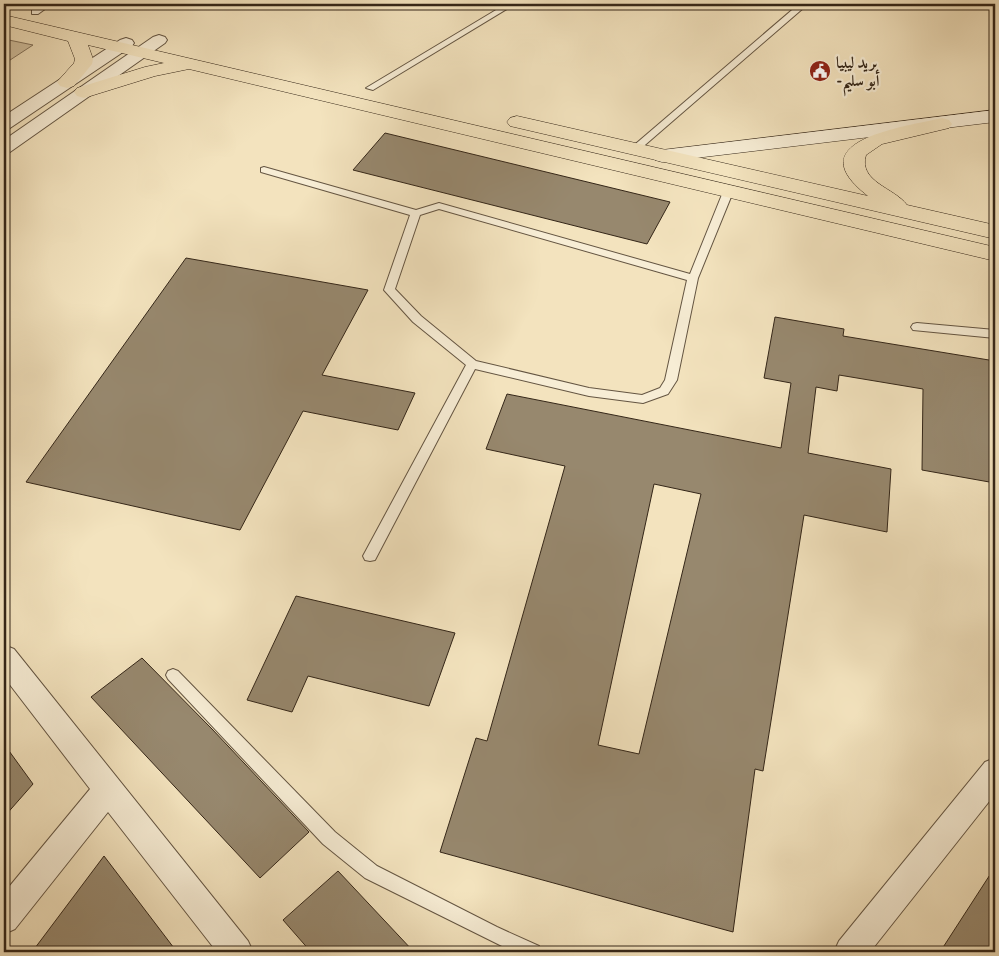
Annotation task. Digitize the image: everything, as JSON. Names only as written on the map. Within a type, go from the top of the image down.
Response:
[{"type":"main road","points":[[6,9],[41,8],[193,64],[995,254]]},
{"type":"main road","points":[[6,9],[75,36],[121,47],[159,40],[995,232]]},
{"type":"main road","points":[[67,82],[84,59],[75,36]]},
{"type":"main road","points":[[84,92],[152,71],[193,64]]},
{"type":"main road","points":[[662,156],[942,124],[995,116]]},
{"type":"main road","points":[[906,211],[872,189],[860,176],[854,162],[857,152],[875,140],[942,124]]},
{"type":"street","points":[[4,148],[84,92],[139,43]]},
{"type":"street","points":[[4,124],[121,47]]},
{"type":"street","points":[[4,657],[237,952]]},
{"type":"street","points":[[850,952],[995,772]]},
{"type":"street","points":[[4,918],[109,788]]},
{"type":"lane","points":[[370,88],[511,4]]},
{"type":"lane","points":[[635,149],[804,4]]},
{"type":"lane","points":[[264,170],[416,213],[439,206],[694,278]]},
{"type":"lane","points":[[416,213],[389,290],[417,320],[472,364],[589,392],[643,399],[664,391],[671,380],[694,278],[728,192]]},
{"type":"lane","points":[[917,327],[995,334]]},
{"type":"lane","points":[[370,556],[472,364]]},
{"type":"lane","points":[[173,675],[329,838],[371,872],[490,933],[533,952]]},
{"type":"shaded area","points":[[4,39],[33,45],[4,64]]},
{"type":"building","points":[[385,133],[670,202],[647,244],[353,170]]},
{"type":"building","points":[[186,258],[368,290],[322,375],[415,393],[398,430],[303,411],[240,530],[26,482]]},
{"type":"building","points":[[775,317],[844,329],[843,336],[995,361],[995,483],[922,470],[923,389],[839,375],[837,391],[816,387],[808,453],[891,469],[887,532],[804,515],[763,771],[755,769],[733,932],[440,852],[476,738],[487,741],[565,466],[486,449],[507,394],[781,448],[791,383],[764,378]],"holes":[[[654,484],[701,494],[639,754],[598,745]]]},
{"type":"building","points":[[296,596],[455,633],[429,706],[308,676],[292,712],[247,700]]},
{"type":"building","points":[[142,658],[309,832],[260,878],[91,697]]},
{"type":"building","points":[[4,744],[33,784],[4,817]]},
{"type":"building","points":[[104,856],[177,952],[32,952]]},
{"type":"building","points":[[995,867],[995,952],[940,952]]},
{"type":"building","points":[[338,871],[414,952],[311,952],[283,920]]},
{"type":"place","name":"بريد ليبيا -أبو سليم","points":[[820,71]]}]
